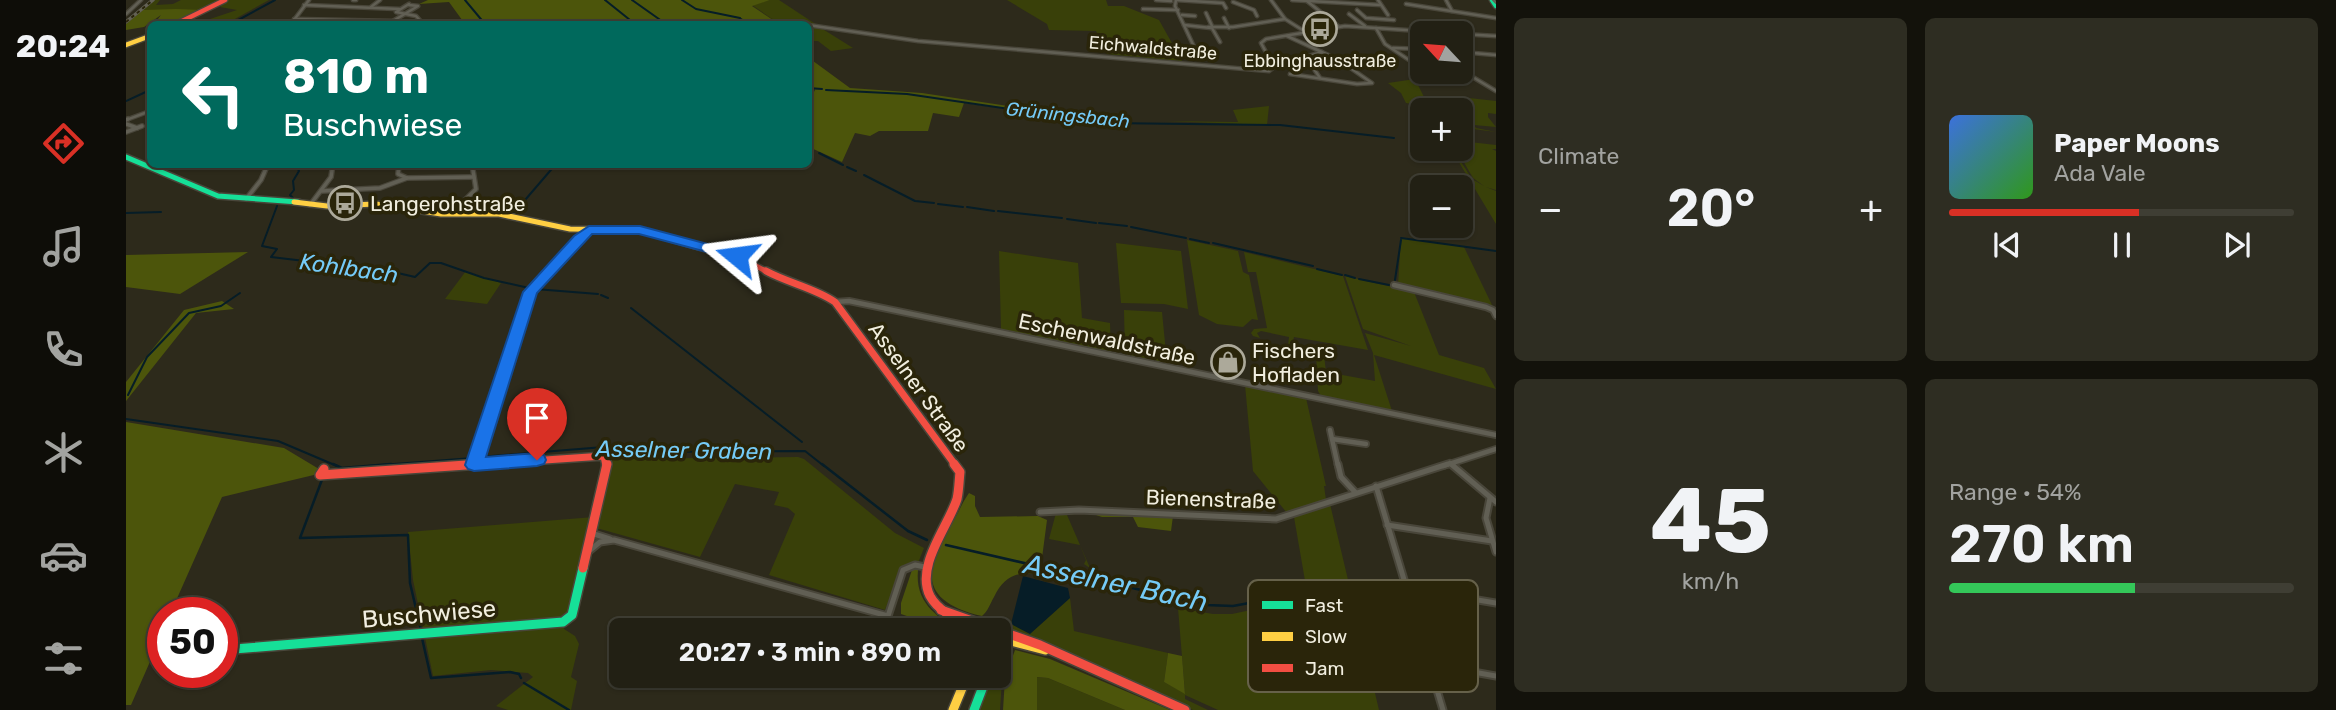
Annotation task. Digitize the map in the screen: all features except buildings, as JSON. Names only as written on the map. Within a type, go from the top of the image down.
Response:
[{"type":"main road","points":[[182,21],[225,0]]},
{"type":"main road","points":[[1492,0],[1496,6]]},
{"type":"main road","points":[[126,45],[147,37]]},
{"type":"main road","points":[[126,158],[147,166]]},
{"type":"main road","points":[[151,168],[214,195],[307,204],[376,204],[433,213],[499,214],[547,226],[646,231],[737,256],[785,282],[840,301]]},
{"type":"main road","name":"Asselner Straße","points":[[840,301],[960,472],[963,488],[960,499],[930,552],[925,567]]},
{"type":"main road","name":"Buschwiese","points":[[238,649],[563,622],[570,619],[575,611],[606,470],[604,456],[320,475],[324,469]]},
{"type":"main road","points":[[925,567],[928,588],[942,610],[956,618]]},
{"type":"main road","points":[[942,610],[962,618]]},
{"type":"main road","points":[[1011,640],[1051,651],[1185,710]]},
{"type":"main road","points":[[953,710],[962,688]]},
{"type":"main road","points":[[974,710],[982,688]]},
{"type":"street","points":[[126,14],[141,0]]},
{"type":"street","points":[[294,19],[309,0]]},
{"type":"street","points":[[348,6],[355,0]]},
{"type":"street","points":[[405,14],[412,0]]},
{"type":"street","points":[[1156,0],[1223,3],[1226,8]]},
{"type":"street","points":[[1271,0],[1284,19],[1305,32]]},
{"type":"street","points":[[1292,0],[1348,1],[1381,5]]},
{"type":"street","points":[[1378,0],[1388,15]]},
{"type":"street","points":[[1419,0],[1426,7]]},
{"type":"street","points":[[1446,0],[1453,12]]},
{"type":"street","points":[[370,1],[379,1]]},
{"type":"street","points":[[370,7],[379,1]]},
{"type":"street","points":[[1174,1],[1196,51]]},
{"type":"street","points":[[1307,1],[1339,26]]},
{"type":"street","points":[[1233,2],[1254,10],[1257,16]]},
{"type":"street","points":[[294,19],[393,21],[418,6],[409,4],[399,9],[304,5]]},
{"type":"street","points":[[1406,4],[1496,18]]},
{"type":"street","points":[[399,9],[396,12],[417,16],[420,21]]},
{"type":"street","points":[[1143,9],[1178,10]]},
{"type":"street","points":[[1357,11],[1366,18],[1381,21],[1394,18],[1401,30]]},
{"type":"street","points":[[1215,15],[1206,14],[1220,40],[1229,39]]},
{"type":"street","points":[[1349,14],[1365,27]]},
{"type":"street","points":[[1181,15],[1195,16]]},
{"type":"street","points":[[1224,18],[1228,27]]},
{"type":"street","points":[[1184,25],[1228,27],[1284,19]]},
{"type":"street","name":"Eichwaldstraße","points":[[812,26],[930,42],[1269,71],[1273,69],[1273,64],[1261,41],[1339,26],[1410,31]]},
{"type":"street","points":[[1376,28],[1382,41],[1410,60]]},
{"type":"street","points":[[1474,35],[1496,36]]},
{"type":"street","points":[[1286,36],[1351,66],[1372,83],[1363,85],[1290,74]]},
{"type":"street","points":[[1392,48],[1410,48]]},
{"type":"street","points":[[1321,78],[1306,57],[1322,52]]},
{"type":"street","points":[[1474,53],[1494,55]]},
{"type":"street","points":[[1474,78],[1496,91]]},
{"type":"street","points":[[126,122],[147,112]]},
{"type":"street","points":[[126,122],[140,127],[126,132]]},
{"type":"street","points":[[156,170],[161,168]]},
{"type":"street","points":[[246,199],[261,180],[266,168]]},
{"type":"street","points":[[307,204],[322,191],[333,174],[333,168]]},
{"type":"street","points":[[398,168],[398,174],[407,178]]},
{"type":"street","points":[[449,214],[475,192],[472,168]]},
{"type":"street","points":[[322,191],[380,188],[407,178],[473,177]]},
{"type":"street","points":[[475,463],[531,290],[589,230]]},
{"type":"street","points":[[1394,285],[1490,308],[1496,316]]},
{"type":"street","name":"Eschenwaldstraße","points":[[840,301],[1496,435]]},
{"type":"street","points":[[1330,430],[1341,477],[1355,493]]},
{"type":"street","points":[[1332,439],[1366,443]]},
{"type":"street","name":"Bienenstraße","points":[[1040,512],[1103,510],[1276,519],[1496,449]]},
{"type":"street","points":[[1450,463],[1493,500],[1486,511],[1496,552]]},
{"type":"street","points":[[1376,486],[1404,580]]},
{"type":"street","points":[[1387,525],[1492,541]]},
{"type":"street","points":[[591,533],[888,616],[904,570],[915,565],[925,567]]},
{"type":"street","points":[[588,552],[600,542],[614,540]]},
{"type":"street","points":[[1478,600],[1496,603]]},
{"type":"street","points":[[1478,673],[1496,676]]},
{"type":"street","points":[[1438,692],[1443,710]]},
{"type":"green space","points":[[155,0],[160,0],[156,5],[173,4],[181,0],[222,0],[203,10],[143,10]]},
{"type":"green space","points":[[227,0],[269,0],[231,21],[204,21],[237,10],[220,7]]},
{"type":"green space","points":[[428,0],[770,0],[752,6],[774,21],[463,21],[449,2],[419,4]]},
{"type":"green space","points":[[779,0],[811,21],[775,21],[752,5]]},
{"type":"green space","points":[[1007,0],[1106,0],[1108,6],[1124,6],[1159,20],[1182,61],[1107,54],[1096,31],[1049,30],[1047,24]]},
{"type":"green space","points":[[143,10],[203,10],[179,21],[156,21],[161,15],[152,21],[147,21],[144,27],[126,30],[126,24]]},
{"type":"green space","points":[[812,26],[821,28],[853,48],[831,51],[818,41],[812,41]]},
{"type":"green space","points":[[812,60],[850,88],[922,93],[1067,115],[964,103],[959,117],[933,113],[928,131],[879,131],[870,136],[855,133],[842,162],[812,148],[812,96],[815,90],[812,86]]},
{"type":"green space","points":[[1410,80],[1410,84],[1418,84],[1424,98],[1410,98],[1410,104],[1406,103],[1401,93],[1388,83]]},
{"type":"green space","points":[[1473,98],[1496,101],[1496,114],[1488,113],[1488,117],[1496,127],[1474,125],[1476,128],[1496,132],[1473,129]]},
{"type":"green space","points":[[1269,106],[1267,125],[1165,121],[1238,122],[1233,110]]},
{"type":"green space","points":[[1473,142],[1496,145],[1496,149],[1492,149],[1496,151],[1496,190],[1486,187],[1496,191],[1496,224],[1473,186],[1473,180],[1484,186],[1473,178],[1463,161],[1473,161]]},
{"type":"green space","points":[[1458,161],[1469,175],[1467,175]]},
{"type":"green space","points":[[1401,238],[1464,247],[1493,307],[1398,285]]},
{"type":"green space","points":[[1187,240],[1238,251],[1243,272],[1249,275],[1258,320],[1252,319],[1243,327],[1217,324],[1199,315]]},
{"type":"green space","points":[[1116,243],[1181,251],[1188,309],[1164,304],[1121,303]]},
{"type":"green space","points":[[999,251],[1078,263],[1082,318],[1110,323],[1111,352],[1001,329]]},
{"type":"green space","points":[[248,252],[180,294],[126,287],[126,255]]},
{"type":"green space","points":[[1244,252],[1343,276],[1368,350],[1294,337],[1292,346],[1288,346],[1289,337],[1261,331],[1257,333],[1260,338],[1253,336],[1251,333],[1254,329],[1267,328],[1256,272],[1248,272]]},
{"type":"green space","points":[[466,271],[501,283],[487,304],[445,299]]},
{"type":"green space","points":[[1345,276],[1414,292],[1439,355],[1484,368],[1496,389],[1374,355],[1392,411],[1321,396],[1318,391],[1316,354],[1324,355],[1326,372],[1375,381],[1373,353],[1365,333],[1411,346],[1363,329]]},
{"type":"green space","points":[[222,301],[234,309],[196,313],[126,401],[126,382],[184,310]]},
{"type":"green space","points":[[1124,310],[1162,312],[1167,363],[1125,354]]},
{"type":"green space","points":[[1245,385],[1306,398],[1326,486],[1326,500],[1287,513],[1253,471]]},
{"type":"green space","points":[[126,422],[284,448],[319,469],[318,474],[222,497],[178,597],[147,597],[147,668],[131,705],[126,705]]},
{"type":"green space","points":[[613,459],[804,459],[895,533],[924,548],[918,563],[906,564],[901,569],[885,610],[769,575],[795,514],[788,508],[774,505],[779,492],[735,484],[700,557],[600,529],[587,531],[564,629],[575,636],[579,644],[571,677],[577,681],[571,710],[508,710],[496,706],[533,677],[528,673],[491,670],[433,676],[413,580],[408,532],[594,517]]},
{"type":"green space","points":[[969,493],[975,496],[975,506],[980,517],[1038,516],[1047,520],[1042,564],[1050,565],[1047,576],[1023,573],[1010,578],[1004,582],[982,616],[946,602],[932,581],[936,554]]},
{"type":"green space","points":[[1330,504],[1348,580],[1305,580],[1294,517]]},
{"type":"green space","points":[[1099,512],[1173,516],[1171,531],[1138,527],[1133,517],[1102,517],[1096,515]]},
{"type":"green space","points":[[1056,513],[1076,514],[1067,515],[1090,568],[1084,564],[1086,560],[1080,545],[1049,539]]},
{"type":"green space","points":[[912,570],[918,570],[923,599],[941,618],[912,618],[901,614],[901,603]]},
{"type":"green space","points":[[1070,598],[1074,631],[1168,653],[1164,682],[1185,693],[1178,608],[1213,614],[1248,611],[1248,692],[1375,692],[1379,710],[1218,710],[1185,695],[1185,699],[1208,710],[1193,710],[1011,628],[1011,621],[1033,631]]},
{"type":"green space","points":[[1015,650],[1050,659],[1170,710],[1125,710],[1048,678],[1037,677],[1037,710],[1003,710],[1004,688],[1011,688],[1011,661]]},
{"type":"green space","points":[[1168,653],[1182,656],[1185,694],[1164,682]]},
{"type":"green space","points":[[1036,677],[1048,678],[1125,710],[1037,710]]},
{"type":"green space","points":[[988,688],[1001,688],[1000,710],[980,710]]},
{"type":"water","points":[[1023,576],[1068,588],[1070,598],[1030,634],[1011,624]]},
{"type":"waterway","points":[[236,21],[275,0]]},
{"type":"waterway","points":[[465,0],[482,21]]},
{"type":"waterway","points":[[605,0],[631,21]]},
{"type":"waterway","points":[[632,0],[662,21]]},
{"type":"waterway","points":[[682,0],[696,9],[740,18]]},
{"type":"waterway","name":"Grüningsbach","points":[[812,88],[822,89]]},
{"type":"waterway","name":"Grüningsbach","points":[[826,90],[907,94],[1106,123],[1280,125],[1394,138]]},
{"type":"waterway","points":[[126,101],[147,91]]},
{"type":"waterway","points":[[819,153],[843,165]]},
{"type":"waterway","points":[[847,167],[856,171]]},
{"type":"waterway","name":"Kohlbach","points":[[293,198],[290,195],[294,190],[293,181],[299,171],[297,168]]},
{"type":"waterway","points":[[513,214],[553,168]]},
{"type":"waterway","points":[[864,175],[915,201],[934,203]]},
{"type":"waterway","points":[[938,204],[963,207]]},
{"type":"waterway","name":"Kohlbach","points":[[277,206],[262,246],[277,249],[271,257],[389,271],[415,277],[430,263],[441,263],[484,278],[529,288]]},
{"type":"waterway","points":[[967,207],[994,211]]},
{"type":"waterway","points":[[998,211],[1062,218]]},
{"type":"waterway","points":[[126,213],[161,212]]},
{"type":"waterway","points":[[1067,219],[1096,223]]},
{"type":"waterway","points":[[1099,223],[1127,226]]},
{"type":"waterway","points":[[1131,227],[1186,238]]},
{"type":"waterway","points":[[1401,238],[1496,251]]},
{"type":"waterway","points":[[1190,239],[1209,243]]},
{"type":"waterway","points":[[1395,280],[1401,240]]},
{"type":"waterway","points":[[1213,243],[1313,266]]},
{"type":"waterway","points":[[1317,269],[1342,275]]},
{"type":"waterway","points":[[1345,275],[1355,278]]},
{"type":"waterway","points":[[1359,279],[1389,285]]},
{"type":"waterway","name":"Asselner Bach","points":[[535,289],[598,294]]},
{"type":"waterway","points":[[128,395],[147,357],[189,313],[221,306],[240,293]]},
{"type":"waterway","name":"Asselner Bach","points":[[601,295],[608,298]]},
{"type":"waterway","name":"Asselner Bach","points":[[631,308],[802,442]]},
{"type":"waterway","name":"Asselner Graben","points":[[126,419],[278,441],[337,466]]},
{"type":"waterway","name":"Asselner Graben","points":[[479,457],[604,447],[637,452],[805,451],[824,466]]},
{"type":"waterway","name":"Asselner Graben","points":[[368,466],[473,458]]},
{"type":"waterway","name":"Asselner Graben","points":[[333,464],[342,468],[391,464]]},
{"type":"waterway","name":"Asselner Graben","points":[[822,464],[908,531],[927,540]]},
{"type":"waterway","points":[[323,477],[300,538],[408,535],[410,583],[421,630]]},
{"type":"waterway","name":"Asselner Bach","points":[[946,545],[1206,605],[1233,606],[1248,603]]},
{"type":"waterway","name":"Asselner Bach","points":[[1049,568],[1058,567]]},
{"type":"waterway","points":[[422,638],[431,678],[510,672],[519,674],[521,678]]},
{"type":"waterway","points":[[524,683],[569,710]]},
{"type":"tram line","points":[[1493,0],[1496,3]]},
{"type":"railway","points":[[126,22],[153,0]]},
{"type":"traffic: fast","points":[[1492,0],[1496,6]]},
{"type":"traffic: fast","points":[[126,157],[147,166]]},
{"type":"traffic: fast","points":[[152,168],[218,196],[298,202]]},
{"type":"traffic: fast","points":[[238,649],[563,622],[572,615],[583,568]]},
{"type":"traffic: fast","points":[[974,710],[982,688]]},
{"type":"traffic: slow","points":[[126,45],[147,37]]},
{"type":"traffic: slow","points":[[294,202],[327,206],[376,204],[441,214],[499,214],[570,229],[640,230],[747,261]]},
{"type":"traffic: slow","points":[[1011,641],[1045,650]]},
{"type":"traffic: slow","points":[[953,710],[962,688]]},
{"type":"traffic: jam","points":[[182,21],[225,0]]},
{"type":"traffic: jam","points":[[747,261],[787,283],[825,295],[835,302],[960,472],[958,496],[930,559],[926,578],[930,596],[946,614],[954,618]]},
{"type":"traffic: jam","points":[[324,469],[320,475],[604,456],[607,460],[606,470],[583,568]]},
{"type":"traffic: jam","points":[[941,610],[1040,645],[1185,710]]},
{"type":"place","name":"Ebbinghausstraße","points":[[1320,29]]},
{"type":"place","name":"Langerohstraße","points":[[345,203]]},
{"type":"place","name":"Fischers Hofladen","points":[[1228,362]]},
{"type":"route","points":[[537,460],[474,465],[530,292],[579,239],[589,230],[640,230],[737,256]]}]
